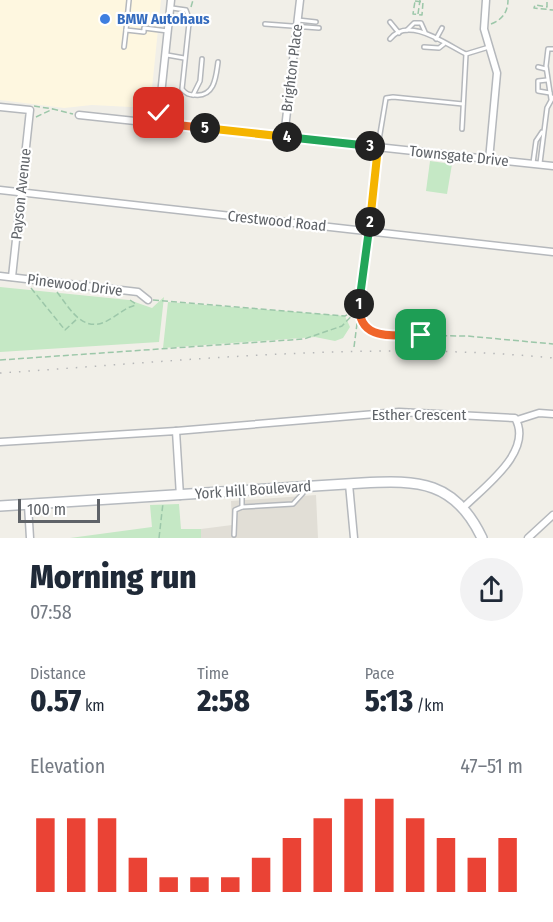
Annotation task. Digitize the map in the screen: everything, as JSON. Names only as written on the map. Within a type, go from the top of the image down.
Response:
[{"type":"street","points":[[158,123],[171,0]]},
{"type":"street","name":"Brighton Place","points":[[284,137],[300,0]]},
{"type":"street","points":[[486,0],[483,21],[497,73],[489,160]]},
{"type":"street","points":[[0,107],[32,108]]},
{"type":"street","name":"Payson Avenue","points":[[12,277],[32,108]]},
{"type":"street","name":"Townsgate Drive","points":[[79,115],[553,166]]},
{"type":"street","points":[[369,231],[378,147]]},
{"type":"street","name":"Crestwood Road","points":[[0,190],[553,252]]},
{"type":"street","name":"Pinewood Drive","points":[[0,276],[138,292],[148,300]]},
{"type":"street","name":"Esther Crescent","points":[[0,442],[176,431],[399,412],[506,416],[517,420]]},
{"type":"street","points":[[464,507],[512,459],[517,448],[517,420],[539,413],[553,414]]},
{"type":"street","points":[[176,431],[180,496]]},
{"type":"street","name":"York Hill Boulevard","points":[[0,506],[414,482],[436,490],[464,507],[482,538]]},
{"type":"street","points":[[349,484],[354,538]]},
{"type":"street","points":[[27,505],[30,538]]},
{"type":"street","points":[[531,537],[553,515]]},
{"type":"lane","points":[[124,47],[129,0]]},
{"type":"lane","points":[[170,8],[186,10],[189,18]]},
{"type":"lane","points":[[265,24],[316,22]]},
{"type":"lane","points":[[390,22],[399,33]]},
{"type":"lane","points":[[189,23],[182,89],[193,95],[204,95],[210,91],[215,81],[218,62]]},
{"type":"lane","points":[[297,23],[319,28]]},
{"type":"lane","points":[[407,30],[411,24],[421,23],[425,33]]},
{"type":"lane","points":[[126,30],[144,32],[144,28],[168,31]]},
{"type":"lane","points":[[436,39],[442,28]]},
{"type":"lane","points":[[390,39],[407,30],[425,33],[466,54],[489,47]]},
{"type":"lane","points":[[424,47],[439,48],[444,44]]},
{"type":"lane","points":[[536,164],[551,96],[546,69],[548,49],[553,49]]},
{"type":"lane","points":[[462,129],[466,54]]},
{"type":"lane","points":[[165,55],[184,58]]},
{"type":"lane","points":[[193,95],[200,81],[202,59]]},
{"type":"lane","points":[[538,67],[546,69]]},
{"type":"lane","points":[[548,80],[538,81],[537,86],[538,91],[551,96]]},
{"type":"lane","points":[[378,147],[386,99],[393,97],[463,104]]},
{"type":"lane","points":[[536,164],[536,141],[543,131]]},
{"type":"lane","points":[[234,535],[235,510],[242,507],[293,504],[303,493],[303,487]]},
{"type":"lane","points":[[242,491],[242,507]]},
{"type":"path","points":[[191,8],[194,0]]},
{"type":"path","points":[[491,24],[500,21],[508,9],[508,0]]},
{"type":"path","points":[[415,1],[420,1],[423,2],[422,15],[413,14],[415,1]]},
{"type":"path","points":[[417,15],[420,1]]},
{"type":"path","points":[[547,2],[546,7],[535,6],[534,8],[553,10]]},
{"type":"path","points":[[414,9],[422,10]]},
{"type":"path","points":[[32,108],[54,109],[79,115]]},
{"type":"path","points":[[36,117],[54,109]]},
{"type":"path","points":[[354,347],[369,231]]},
{"type":"path","points":[[31,288],[65,330],[79,317]]},
{"type":"path","points":[[57,292],[88,325],[98,326],[136,305],[130,300]]},
{"type":"path","points":[[148,300],[345,316],[359,308]]},
{"type":"path","points":[[359,308],[366,330],[375,334],[467,336],[553,344]]},
{"type":"path","points":[[0,360],[304,339],[342,326],[359,308]]},
{"type":"path","points":[[159,538],[162,497]]},
{"type":"shaded area","points":[[0,0],[161,0],[150,108],[92,105],[64,108],[0,100]]},
{"type":"shaded area","points":[[316,495],[318,538],[201,538],[201,529],[232,525],[231,501]]},
{"type":"green space","points":[[430,161],[452,164],[447,194],[426,191]]},
{"type":"green space","points":[[0,287],[129,300],[152,308],[164,297],[159,342],[0,352]]},
{"type":"green space","points":[[168,302],[345,316],[350,327],[343,338],[335,341],[315,337],[163,348]]},
{"type":"green space","points":[[179,504],[181,529],[201,529],[201,538],[70,538],[152,527],[150,505]]},
{"type":"railway","points":[[0,373],[207,358],[346,352],[415,351],[553,358]]},
{"type":"place","name":"BMW Autohaus","points":[[105,19]]},
{"type":"route","points":[[159,113],[158,123],[378,147],[359,308],[362,322],[366,330],[375,334],[421,335]]}]
